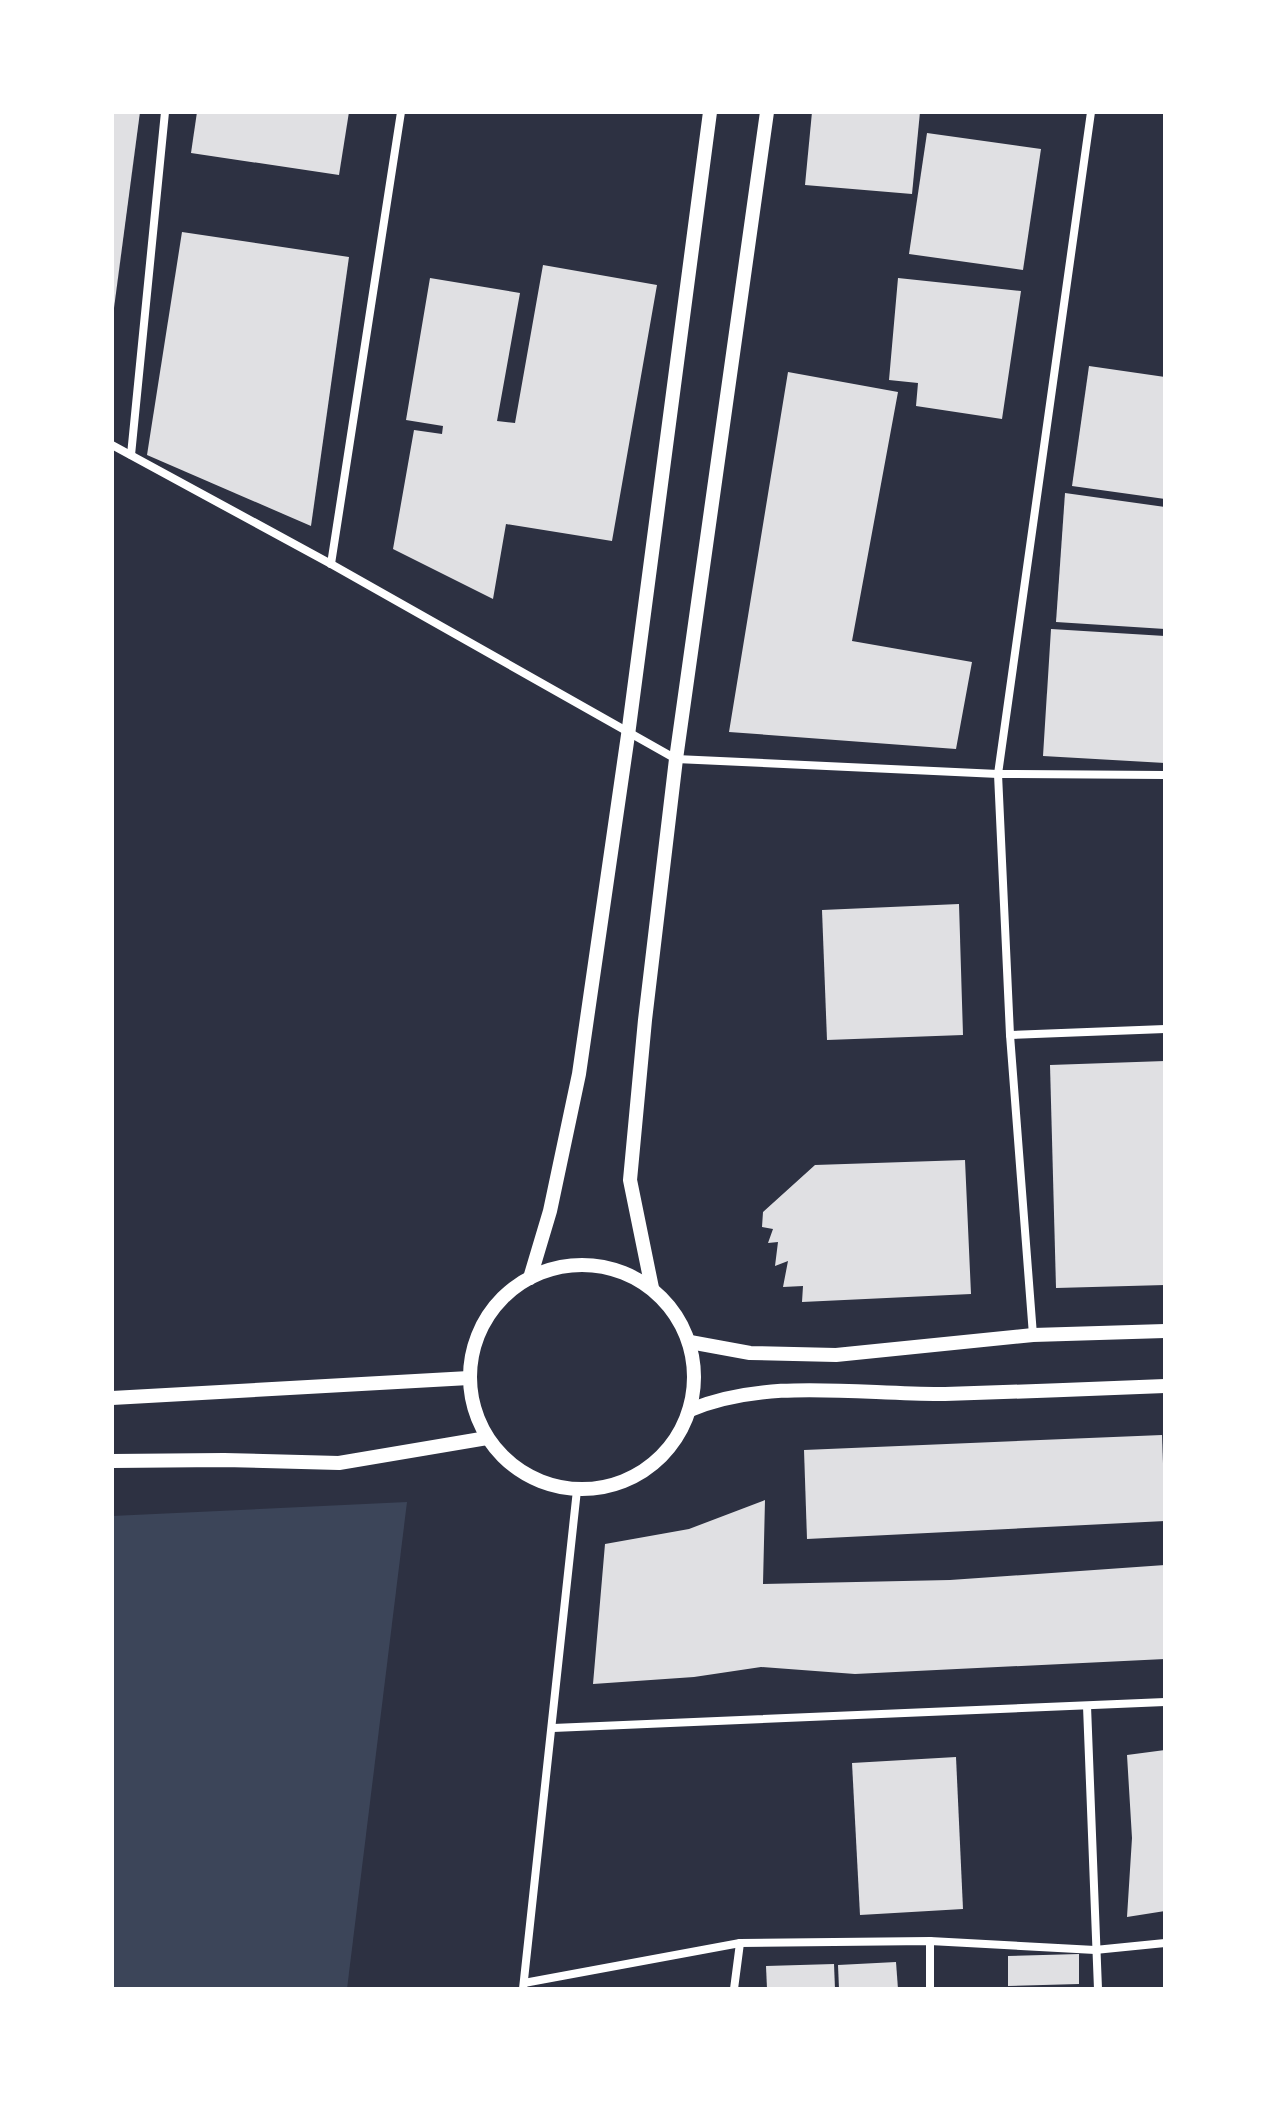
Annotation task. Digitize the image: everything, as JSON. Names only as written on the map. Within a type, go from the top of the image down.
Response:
[{"type":"street","points":[[131,455],[165,112]]},
{"type":"street","points":[[331,564],[401,112]]},
{"type":"street","points":[[530,1278],[570,1126],[628,735],[710,112]]},
{"type":"street","points":[[652,1288],[630,1180],[645,1020],[676,759],[767,112]]},
{"type":"street","points":[[1033,1335],[1010,1035],[998,774],[1091,112]]},
{"type":"street","points":[[112,445],[331,564],[628,735],[676,759],[998,774],[1165,775]]},
{"type":"street","points":[[1010,1035],[1165,1029]]},
{"type":"street","points":[[592,1265],[630,1274],[652,1288],[675,1312],[690,1342],[695,1388],[690,1410],[666,1453],[626,1482],[577,1490],[551,1486],[526,1475],[504,1459],[477,1420],[469,1378],[476,1338],[498,1303],[530,1278],[554,1268],[592,1265]]},
{"type":"street","points":[[690,1342],[750,1353],[836,1355],[1033,1335],[1165,1331]]},
{"type":"street","points":[[112,1398],[469,1378]]},
{"type":"street","points":[[690,1410],[708,1403],[766,1392],[943,1394],[1165,1386]]},
{"type":"street","points":[[112,1461],[339,1463],[487,1438]]},
{"type":"street","points":[[577,1490],[524,1986],[740,1943],[930,1941],[1095,1950],[1165,1943]]},
{"type":"street","points":[[553,1728],[1165,1702]]},
{"type":"street","points":[[1087,1706],[1098,1989]]},
{"type":"street","points":[[930,1941],[930,1989]]},
{"type":"street","points":[[734,1989],[740,1943]]},
{"type":"shaded area","points":[[407,1502],[347,1989],[112,1989],[112,1516]]},
{"type":"building","points":[[112,112],[140,112],[114,308],[112,308]]},
{"type":"building","points":[[197,112],[349,112],[339,175],[191,153]]},
{"type":"building","points":[[812,112],[920,112],[912,194],[805,185]]},
{"type":"building","points":[[927,133],[1041,149],[1023,270],[909,254]]},
{"type":"building","points":[[182,232],[349,257],[311,526],[147,455]]},
{"type":"building","points":[[543,265],[657,285],[612,541],[506,524],[493,599],[393,549],[414,430],[442,434],[443,426],[406,420],[430,278],[520,293],[497,421],[515,423]]},
{"type":"building","points":[[898,278],[1021,291],[1002,419],[916,406],[918,383],[889,380]]},
{"type":"building","points":[[1089,366],[1165,377],[1165,499],[1072,486]]},
{"type":"building","points":[[788,372],[898,392],[852,641],[972,662],[956,749],[729,732]]},
{"type":"building","points":[[1065,493],[1165,507],[1165,629],[1056,622]]},
{"type":"building","points":[[1051,629],[1165,636],[1165,763],[1043,756]]},
{"type":"building","points":[[959,904],[963,1035],[827,1040],[822,910]]},
{"type":"building","points":[[1165,1061],[1165,1285],[1056,1288],[1050,1065]]},
{"type":"building","points":[[965,1160],[971,1294],[802,1302],[803,1286],[783,1287],[788,1261],[775,1266],[778,1242],[768,1243],[773,1229],[762,1227],[763,1212],[815,1165]]},
{"type":"building","points":[[1162,1435],[1165,1521],[807,1539],[804,1450]]},
{"type":"building","points":[[765,1500],[763,1584],[950,1580],[1165,1565],[1165,1659],[855,1674],[761,1667],[694,1677],[593,1684],[605,1544],[689,1529]]},
{"type":"building","points":[[1165,1750],[1165,1911],[1127,1917],[1132,1838],[1127,1755]]},
{"type":"building","points":[[956,1757],[963,1909],[860,1915],[852,1763]]},
{"type":"building","points":[[1079,1954],[1079,1984],[1008,1986],[1008,1956]]},
{"type":"building","points":[[896,1962],[898,1989],[839,1989],[838,1965]]},
{"type":"building","points":[[834,1964],[835,1989],[767,1989],[766,1966]]}]
